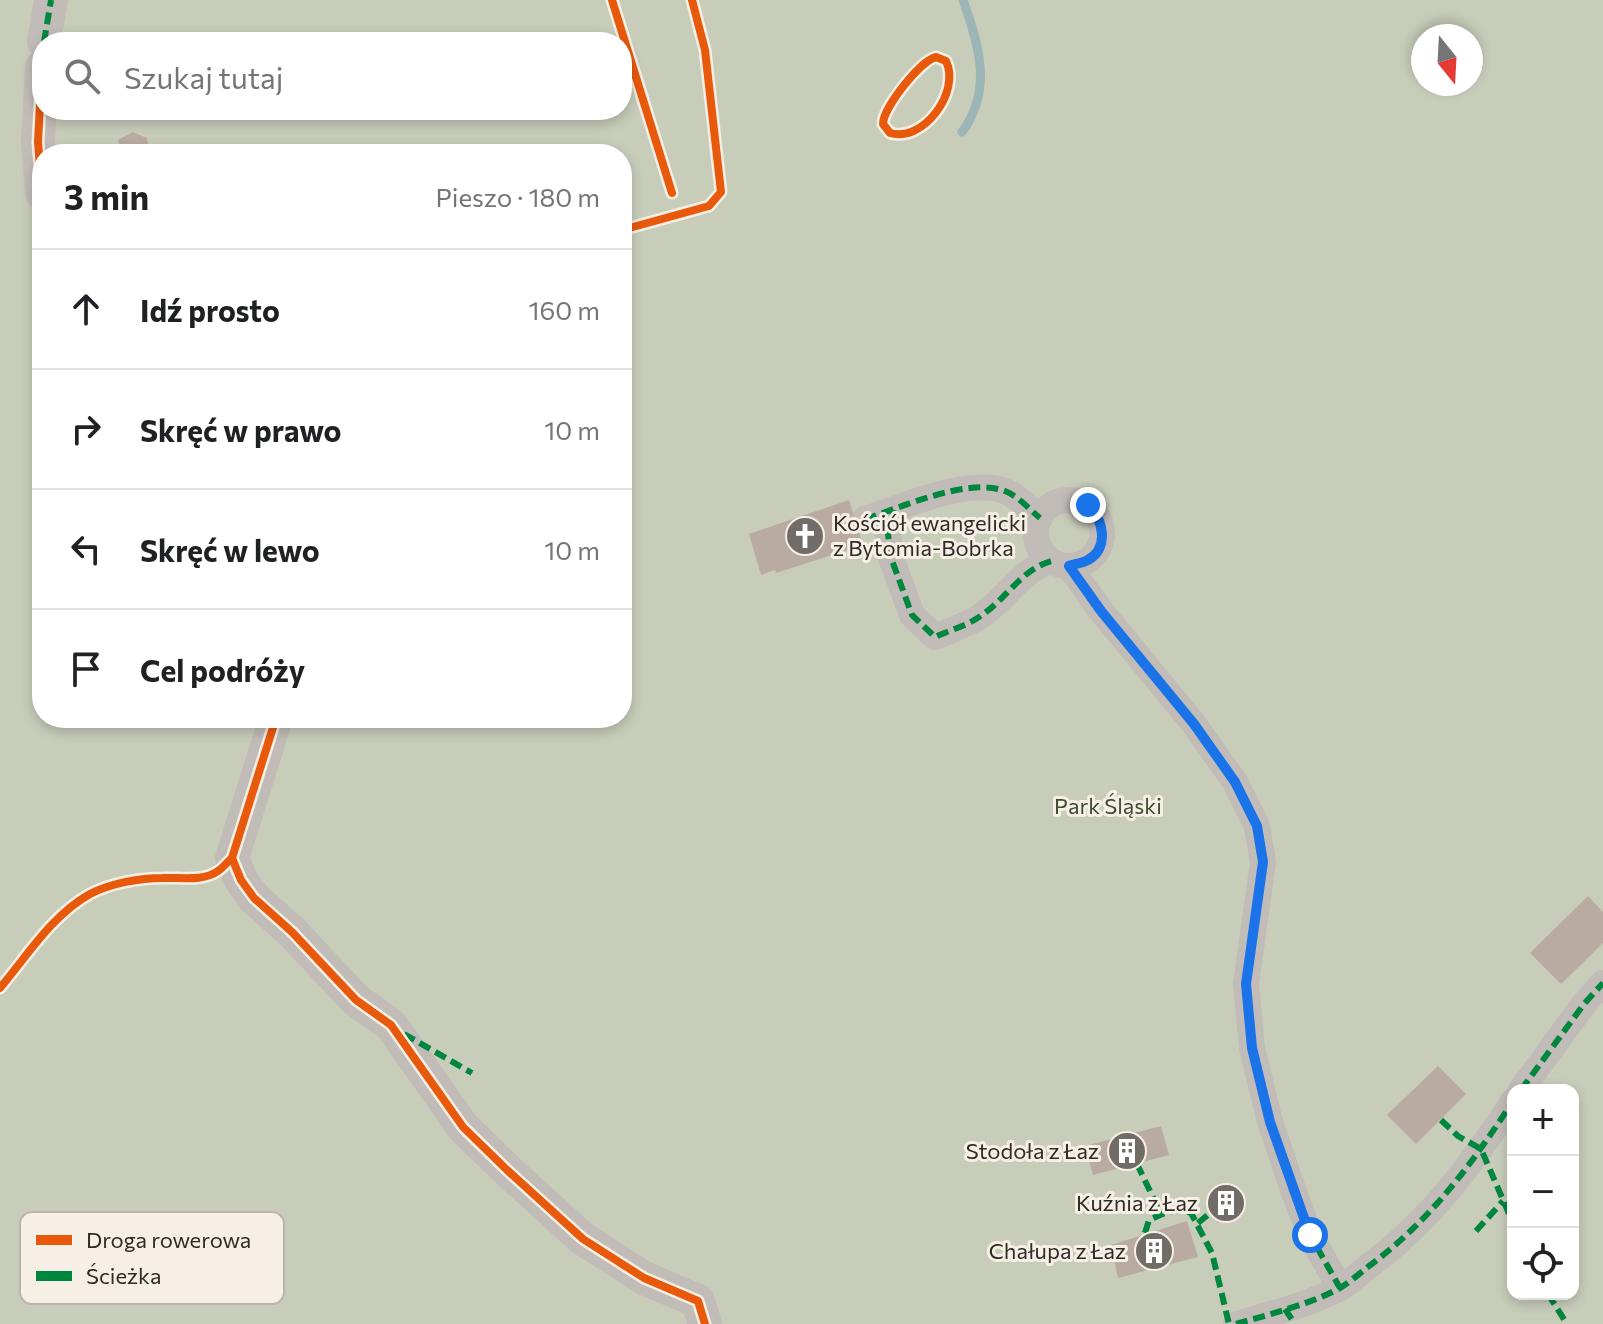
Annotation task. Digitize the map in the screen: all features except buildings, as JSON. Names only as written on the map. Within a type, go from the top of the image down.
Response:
[{"type":"street","points":[[46,32],[51,0]]},
{"type":"street","points":[[38,144],[39,120]]},
{"type":"street","points":[[865,519],[952,491],[988,486],[1009,492],[1040,518]]},
{"type":"street","points":[[894,510],[888,533],[890,555],[912,615],[935,637],[981,616],[1038,565],[1060,563],[1088,560],[1095,553],[1103,535],[1099,518],[1088,505],[1069,499],[1051,505],[1040,518],[1036,533],[1038,544],[1060,563],[1194,724],[1235,782],[1257,826],[1263,862],[1246,984],[1252,1048],[1270,1122],[1300,1208],[1310,1235],[1340,1288]]},
{"type":"street","points":[[273,728],[232,858],[241,880],[254,898],[292,932],[356,1000],[391,1025],[407,1051],[474,1138],[583,1239],[644,1278],[698,1301],[705,1324]]},
{"type":"street","points":[[1525,1084],[1603,983]]},
{"type":"street","points":[[1236,1324],[1340,1288],[1391,1250],[1425,1220],[1481,1149],[1507,1110]]},
{"type":"green space","name":"Park Śląski","points":[[0,0],[1603,0],[1603,1324],[0,1324]]},
{"type":"waterway","points":[[962,132],[972,116],[980,84],[978,50],[963,0]]},
{"type":"marked path","points":[[46,32],[51,0]]},
{"type":"marked path","points":[[865,519],[935,495],[972,488],[1005,491],[1040,518]]},
{"type":"marked path","points":[[894,510],[888,533],[890,555],[912,615],[935,637],[977,619],[1031,571],[1051,561]]},
{"type":"marked path","points":[[1069,566],[1101,611],[1194,724],[1235,782],[1257,826],[1263,862],[1246,984],[1252,1048],[1270,1122],[1295,1195],[1310,1235],[1340,1288]]},
{"type":"marked path","points":[[1525,1084],[1603,983]]},
{"type":"marked path","points":[[404,1034],[472,1073]]},
{"type":"marked path","points":[[1236,1324],[1328,1294],[1391,1249],[1431,1211],[1507,1110]]},
{"type":"marked path","points":[[1441,1120],[1458,1136],[1481,1149],[1507,1209]]},
{"type":"marked path","points":[[1137,1164],[1161,1214]]},
{"type":"marked path","points":[[1476,1231],[1503,1201]]},
{"type":"marked path","points":[[1198,1223],[1214,1210]]},
{"type":"marked path","points":[[1145,1233],[1149,1220],[1160,1215],[1174,1211],[1191,1213],[1212,1253],[1229,1324]]},
{"type":"marked path","points":[[1552,1300],[1567,1324]]},
{"type":"marked path","points":[[1285,1309],[1295,1324]]},
{"type":"cycle path","points":[[612,0],[622,32]]},
{"type":"cycle path","points":[[632,227],[709,206],[721,192],[705,50],[692,0]]},
{"type":"cycle path","points":[[936,57],[946,61],[949,73],[944,100],[926,123],[915,130],[902,134],[890,133],[883,124],[889,107],[912,76],[936,57]]},
{"type":"cycle path","points":[[632,64],[672,193]]},
{"type":"cycle path","points":[[38,144],[39,120]]},
{"type":"cycle path","points":[[0,988],[63,913],[90,894],[135,880],[205,877],[223,867],[232,858],[273,728]]},
{"type":"cycle path","points":[[232,858],[241,880],[254,898],[292,932],[356,1000],[391,1025],[463,1127],[583,1239],[644,1278],[698,1301],[705,1324]]},
{"type":"place","name":"Kościół ewangelicki z Bytomia-Bobrka","points":[[805,536]]},
{"type":"place","name":"Stodoła z Łaz","points":[[1127,1151]]},
{"type":"place","name":"Kuźnia z Łaz","points":[[1226,1203]]},
{"type":"place","name":"Chałupa z Łaz","points":[[1154,1251]]},
{"type":"route","points":[[1088,505],[1102,526],[1101,544],[1088,560],[1069,566],[1101,611],[1194,724],[1235,782],[1257,826],[1263,862],[1246,984],[1252,1048],[1270,1122],[1310,1235]]}]
